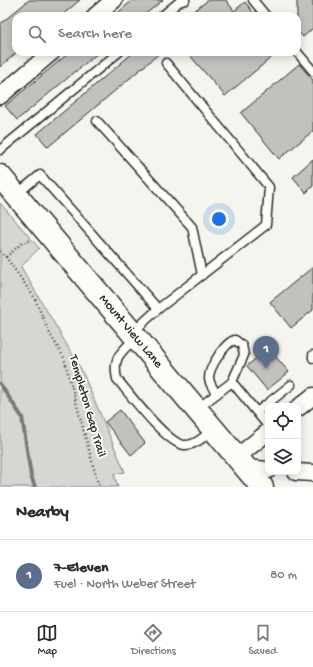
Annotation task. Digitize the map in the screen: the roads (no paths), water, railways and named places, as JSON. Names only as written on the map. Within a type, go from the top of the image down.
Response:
[{"type":"street","points":[[100,12],[114,0]]},
{"type":"street","points":[[0,96],[47,56]]},
{"type":"street","name":"Mount View Lane","points":[[0,176],[262,487]]},
{"type":"street","points":[[301,406],[313,396]]},
{"type":"street","points":[[265,436],[242,463],[265,469]]},
{"type":"street","points":[[301,472],[313,473]]},
{"type":"lane","points":[[167,12],[179,2],[185,0]]},
{"type":"lane","points":[[253,0],[263,12]]},
{"type":"lane","points":[[0,150],[114,56]]},
{"type":"lane","points":[[300,56],[313,71]]},
{"type":"lane","points":[[166,63],[269,187],[266,225],[158,309],[134,335],[122,351],[116,360],[115,369],[117,379],[164,434],[175,442],[184,445],[197,442],[214,429]]},
{"type":"lane","points":[[97,121],[192,227],[202,275]]},
{"type":"lane","points":[[16,195],[40,175],[158,309]]},
{"type":"lane","points":[[197,409],[232,382],[244,355],[242,345],[235,340],[230,342],[212,366],[209,373],[209,380],[216,394]]},
{"type":"lane","points":[[232,382],[265,422]]},
{"type":"lane","points":[[257,412],[291,384]]},
{"type":"waterway","points":[[0,384],[22,417],[31,476],[35,487]]},
{"type":"place","name":"7-Eleven","points":[[266,369]]}]
